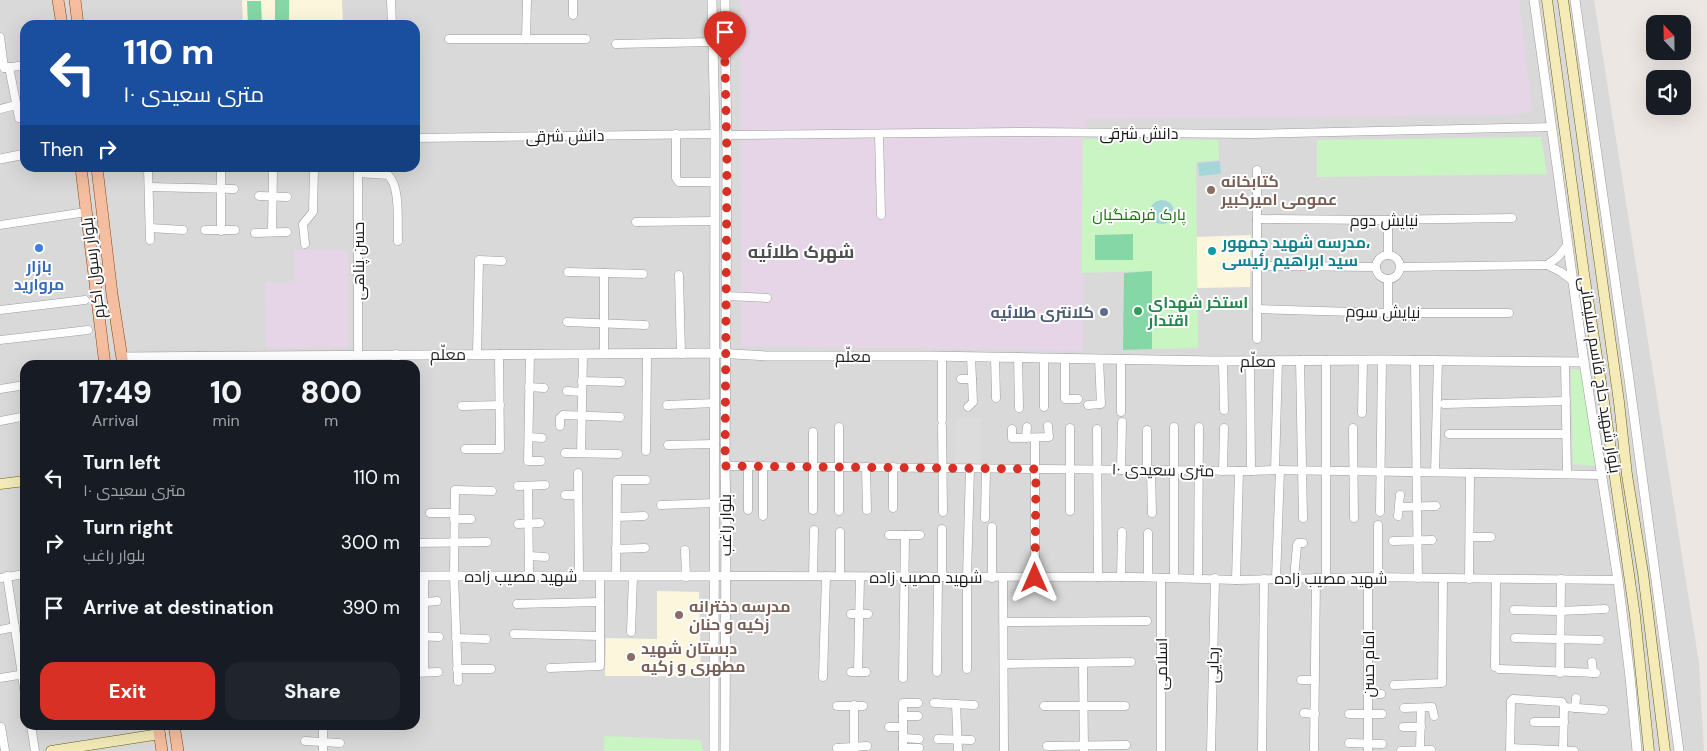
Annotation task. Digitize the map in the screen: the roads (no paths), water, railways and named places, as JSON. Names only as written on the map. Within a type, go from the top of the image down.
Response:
[{"type":"main road","points":[[58,0],[61,20]]},
{"type":"main road","points":[[75,0],[77,20]]},
{"type":"main road","name":"بلوار شهید حاج قاسم سلیمانی","points":[[1547,0],[1584,274],[1611,447],[1640,664],[1649,751]]},
{"type":"main road","name":"بلوار شهید حاج قاسم سلیمانی","points":[[1563,0],[1619,402],[1627,475],[1644,573],[1665,751]]},
{"type":"main road","name":"بلوار رسول اکرم","points":[[81,172],[92,256],[90,300],[104,360]]},
{"type":"main road","name":"بلوار رسول اکرم","points":[[98,172],[122,360]]},
{"type":"main road","points":[[92,256],[99,267],[106,265],[109,260]]},
{"type":"main road","points":[[90,300],[105,290],[112,294]]},
{"type":"main road","points":[[1611,447],[1624,446]]},
{"type":"main road","points":[[0,484],[20,481]]},
{"type":"main road","points":[[51,751],[159,730],[162,751]]},
{"type":"main road","points":[[175,730],[178,751]]},
{"type":"street","points":[[391,0],[392,20]]},
{"type":"street","points":[[526,39],[527,0]]},
{"type":"street","points":[[573,0],[573,15]]},
{"type":"street","name":"بلوار راغب","points":[[712,0],[716,353],[713,576],[714,751]]},
{"type":"street","name":"بلوار راغب","points":[[725,0],[727,135],[725,751]]},
{"type":"street","points":[[1534,0],[1584,362],[1618,580],[1637,751]]},
{"type":"street","points":[[1575,0],[1679,751]]},
{"type":"street","points":[[0,37],[4,68],[19,118]]},
{"type":"street","points":[[449,39],[586,39]]},
{"type":"street","points":[[616,44],[713,42]]},
{"type":"street","points":[[4,68],[20,66]]},
{"type":"street","points":[[0,109],[16,105]]},
{"type":"street","name":"دانش شرقی","points":[[727,135],[1026,132],[1254,134],[1551,127]]},
{"type":"street","points":[[676,134],[676,178],[679,182],[715,182]]},
{"type":"street","name":"دانش شرقی","points":[[420,138],[715,134]]},
{"type":"street","points":[[879,134],[881,215]]},
{"type":"street","points":[[0,159],[20,155]]},
{"type":"street","points":[[1257,170],[1257,339]]},
{"type":"street","points":[[148,172],[150,240]]},
{"type":"street","points":[[221,172],[221,231]]},
{"type":"street","points":[[272,232],[273,172]]},
{"type":"street","points":[[305,244],[304,224],[313,212],[314,172]]},
{"type":"street","name":"حسن پناهی","points":[[358,172],[358,355]]},
{"type":"street","points":[[373,172],[388,174],[396,188],[398,241]]},
{"type":"street","points":[[149,187],[234,189]]},
{"type":"street","points":[[259,196],[287,197]]},
{"type":"street","points":[[0,225],[86,212]]},
{"type":"street","name":"نیایش دوم","points":[[1257,219],[1388,220],[1512,218]]},
{"type":"street","points":[[1388,220],[1388,255]]},
{"type":"street","points":[[636,222],[714,222]]},
{"type":"street","points":[[150,228],[183,230]]},
{"type":"street","points":[[205,230],[235,230]]},
{"type":"street","points":[[255,233],[287,232]]},
{"type":"street","points":[[1597,244],[1610,242]]},
{"type":"street","points":[[1547,265],[1558,257],[1568,244]]},
{"type":"street","points":[[1388,255],[1392,255],[1398,260],[1400,268],[1395,277],[1388,279],[1378,274],[1376,267],[1381,257],[1388,255]]},
{"type":"street","points":[[477,354],[479,260],[502,261]]},
{"type":"street","points":[[1400,268],[1547,265],[1561,272],[1573,282]]},
{"type":"street","points":[[1257,266],[1376,267]]},
{"type":"street","points":[[568,272],[643,274]]},
{"type":"street","points":[[604,272],[604,354]]},
{"type":"street","points":[[679,275],[681,354]]},
{"type":"street","points":[[1388,279],[1388,313]]},
{"type":"street","points":[[726,296],[767,298]]},
{"type":"street","points":[[0,310],[90,300]]},
{"type":"street","name":"نیایش سوم","points":[[1257,309],[1388,313],[1510,313]]},
{"type":"street","points":[[567,322],[645,325]]},
{"type":"street","points":[[0,340],[88,330]]},
{"type":"street","name":"معلّم","points":[[237,360],[396,354],[716,353],[767,356],[942,356],[1223,361],[1438,360],[1584,362]]},
{"type":"street","points":[[396,354],[396,360]]},
{"type":"street","points":[[465,448],[500,449],[499,354]]},
{"type":"street","points":[[530,354],[528,461],[541,461]]},
{"type":"street","points":[[581,453],[583,354]]},
{"type":"street","points":[[646,451],[647,354]]},
{"type":"street","points":[[942,356],[943,512]]},
{"type":"street","points":[[968,407],[972,402],[971,357]]},
{"type":"street","points":[[995,357],[996,398]]},
{"type":"street","points":[[1018,357],[1019,408]]},
{"type":"street","points":[[1044,358],[1044,407]]},
{"type":"street","points":[[1065,358],[1065,399],[1078,399]]},
{"type":"street","points":[[1088,405],[1101,404],[1099,359]]},
{"type":"street","points":[[1121,359],[1121,412]]},
{"type":"street","points":[[1276,579],[1278,360]]},
{"type":"street","points":[[1300,360],[1303,518]]},
{"type":"street","points":[[1326,360],[1326,578]]},
{"type":"street","points":[[1362,360],[1362,413]]},
{"type":"street","points":[[1380,512],[1382,360]]},
{"type":"street","points":[[1415,360],[1418,578]]},
{"type":"street","points":[[1435,472],[1438,360]]},
{"type":"street","points":[[1223,361],[1224,410]]},
{"type":"street","points":[[1250,361],[1251,471]]},
{"type":"street","points":[[1565,362],[1567,474]]},
{"type":"street","points":[[961,379],[972,379]]},
{"type":"street","points":[[582,381],[621,382]]},
{"type":"street","points":[[0,389],[19,386]]},
{"type":"street","points":[[529,387],[544,388]]},
{"type":"street","points":[[567,391],[582,392]]},
{"type":"street","points":[[1444,404],[1566,401]]},
{"type":"street","points":[[667,405],[715,403]]},
{"type":"street","points":[[462,406],[500,405]]},
{"type":"street","points":[[681,414],[682,405]]},
{"type":"street","points":[[560,426],[560,418],[563,415],[620,417]]},
{"type":"street","points":[[0,421],[20,417]]},
{"type":"street","points":[[1121,470],[1122,422]]},
{"type":"street","points":[[1012,429],[1012,438],[1035,438],[1049,436],[1048,426]]},
{"type":"street","points":[[839,427],[839,510]]},
{"type":"street","points":[[1026,438],[1027,427]]},
{"type":"street","points":[[1174,427],[1174,578]]},
{"type":"street","points":[[1198,578],[1199,427]]},
{"type":"street","points":[[1070,428],[1070,511]]},
{"type":"street","points":[[1223,471],[1224,428]]},
{"type":"street","points":[[1353,428],[1354,518]]},
{"type":"street","points":[[1097,429],[1098,577]]},
{"type":"street","points":[[1147,430],[1152,513]]},
{"type":"street","points":[[813,432],[813,510]]},
{"type":"street","points":[[1450,434],[1566,434]]},
{"type":"street","points":[[529,437],[542,438]]},
{"type":"street","points":[[1035,438],[1035,578]]},
{"type":"street","points":[[668,444],[715,444]]},
{"type":"street","points":[[565,452],[618,454]]},
{"type":"street","name":"۱۰ متری سعیدی","points":[[725,466],[1199,471],[1302,470],[1601,475]]},
{"type":"street","points":[[748,466],[748,510]]},
{"type":"street","points":[[762,466],[763,516]]},
{"type":"street","points":[[866,467],[867,510]]},
{"type":"street","points":[[893,467],[893,508]]},
{"type":"street","points":[[968,669],[967,578],[970,468]]},
{"type":"street","points":[[985,518],[986,468]]},
{"type":"street","points":[[1236,580],[1240,471]]},
{"type":"street","points":[[578,473],[579,576]]},
{"type":"street","points":[[1468,579],[1470,473]]},
{"type":"street","points":[[616,576],[617,480],[646,480]]},
{"type":"street","points":[[518,486],[544,485]]},
{"type":"street","points":[[528,486],[529,576]]},
{"type":"street","points":[[458,681],[454,576],[454,490],[492,491]]},
{"type":"street","points":[[565,495],[578,495]]},
{"type":"street","points":[[1398,516],[1400,495]]},
{"type":"street","points":[[661,505],[714,503]]},
{"type":"street","points":[[1399,507],[1436,506]]},
{"type":"street","points":[[430,513],[470,518]]},
{"type":"street","points":[[616,516],[644,516]]},
{"type":"street","points":[[518,524],[540,523]]},
{"type":"street","points":[[1378,525],[1378,578]]},
{"type":"street","points":[[992,527],[992,578]]},
{"type":"street","points":[[937,672],[942,529]]},
{"type":"street","points":[[813,576],[814,530]]},
{"type":"street","points":[[840,532],[840,576]]},
{"type":"street","points":[[1121,577],[1122,532]]},
{"type":"street","points":[[1148,533],[1148,577]]},
{"type":"street","points":[[889,535],[920,535]]},
{"type":"street","points":[[903,678],[905,535]]},
{"type":"street","points":[[1470,537],[1491,537]]},
{"type":"street","points":[[1393,541],[1432,540]]},
{"type":"street","points":[[420,543],[487,542]]},
{"type":"street","points":[[1294,579],[1297,545],[1298,543],[1303,543]]},
{"type":"street","points":[[616,549],[646,548]]},
{"type":"street","points":[[685,550],[686,576]]},
{"type":"street","points":[[529,556],[545,557]]},
{"type":"street","points":[[20,575],[4,577],[20,657]]},
{"type":"street","points":[[420,576],[424,602],[424,672]]},
{"type":"street","name":"شهید مصیب زاده","points":[[420,576],[1618,580]]},
{"type":"street","points":[[550,668],[600,666],[600,576]]},
{"type":"street","points":[[631,632],[633,576]]},
{"type":"street","points":[[823,677],[826,576]]},
{"type":"street","points":[[859,672],[859,644],[855,614],[860,577]]},
{"type":"street","points":[[1004,578],[1004,751]]},
{"type":"street","name":"اسلامی","points":[[1161,578],[1161,751]]},
{"type":"street","name":"رجایی","points":[[1211,751],[1215,578]]},
{"type":"street","points":[[1314,751],[1316,578]]},
{"type":"street","name":"امام حسن","points":[[1368,578],[1368,747]]},
{"type":"street","points":[[1262,751],[1264,579]]},
{"type":"street","points":[[1394,685],[1442,683],[1442,579]]},
{"type":"street","points":[[1496,579],[1497,668],[1560,673],[1594,673],[1592,662]]},
{"type":"street","points":[[1560,673],[1561,579]]},
{"type":"street","points":[[420,602],[437,601]]},
{"type":"street","points":[[517,604],[600,602]]},
{"type":"street","points":[[1514,610],[1560,611],[1605,609]]},
{"type":"street","points":[[855,614],[868,614]]},
{"type":"street","points":[[1004,622],[1147,621]]},
{"type":"street","points":[[0,630],[15,627]]},
{"type":"street","points":[[514,634],[600,636]]},
{"type":"street","points":[[420,637],[439,638]]},
{"type":"street","points":[[456,638],[486,639]]},
{"type":"street","points":[[1515,638],[1600,640]]},
{"type":"street","points":[[859,644],[868,644]]},
{"type":"street","points":[[1005,664],[1131,662]]},
{"type":"street","points":[[1084,664],[1084,748]]},
{"type":"street","points":[[1630,677],[1640,664]]},
{"type":"street","points":[[457,669],[491,669]]},
{"type":"street","points":[[420,672],[438,672]]},
{"type":"street","points":[[1655,674],[1669,672]]},
{"type":"street","points":[[0,678],[20,675]]},
{"type":"street","points":[[1630,677],[1644,700]]},
{"type":"street","points":[[1301,680],[1315,680]]},
{"type":"street","points":[[1368,694],[1382,694]]},
{"type":"street","points":[[1575,708],[1576,698]]},
{"type":"street","points":[[1574,751],[1511,749],[1512,700],[1604,710]]},
{"type":"street","points":[[918,703],[903,703],[903,749],[919,748]]},
{"type":"street","points":[[934,703],[974,705]]},
{"type":"street","points":[[956,704],[958,751]]},
{"type":"street","points":[[1562,704],[1564,722],[1563,751]]},
{"type":"street","points":[[837,706],[863,706]]},
{"type":"street","points":[[854,706],[854,749]]},
{"type":"street","points":[[1044,706],[1125,706]]},
{"type":"street","points":[[1404,708],[1433,708],[1434,716]]},
{"type":"street","points":[[1420,750],[1421,708]]},
{"type":"street","points":[[1304,713],[1315,714]]},
{"type":"street","points":[[1349,714],[1382,714]]},
{"type":"street","points":[[903,716],[918,716]]},
{"type":"street","points":[[1534,722],[1564,722]]},
{"type":"street","points":[[889,727],[903,727]]},
{"type":"street","points":[[1402,727],[1420,727]]},
{"type":"street","points":[[1,728],[6,751]]},
{"type":"street","points":[[32,730],[35,751]]},
{"type":"street","points":[[322,730],[323,751]]},
{"type":"street","points":[[903,738],[919,739]]},
{"type":"street","points":[[938,739],[971,740]]},
{"type":"street","points":[[305,741],[340,743]]},
{"type":"street","points":[[1349,743],[1368,747],[1382,744]]},
{"type":"street","points":[[1047,746],[1084,748],[1126,744]]},
{"type":"street","points":[[837,748],[854,749],[867,746]]},
{"type":"street","points":[[1401,751],[1431,750]]},
{"type":"water","points":[[1220,161],[1221,174],[1199,176],[1198,163]]},
{"type":"water","points":[[1162,200],[1170,204],[1174,212],[1170,220],[1162,224],[1154,220],[1150,212],[1154,204]]},
{"type":"place","name":"کتابخانه عمومی امیرکبیر","points":[[1211,190]]},
{"type":"place","name":"بازار مروارید","points":[[39,248]]},
{"type":"place","name":"مدرسه شهید جمهور، سید ابراهیم رئیسی","points":[[1212,251]]},
{"type":"place","name":"استخر شهدای اقتدار","points":[[1138,311]]},
{"type":"place","name":"کلانتری طلائیه","points":[[1104,312]]},
{"type":"place","name":"مدرسه دخترانه زکیه و حنان","points":[[679,615]]},
{"type":"place","name":"دبستان شهید مطهری و زکیه","points":[[631,657]]},
{"type":"district","name":"شهرک طلائیه","points":[[801,252]]},
{"type":"park label","name":"پارک فرهنگیان","points":[[1139,214]]}]
